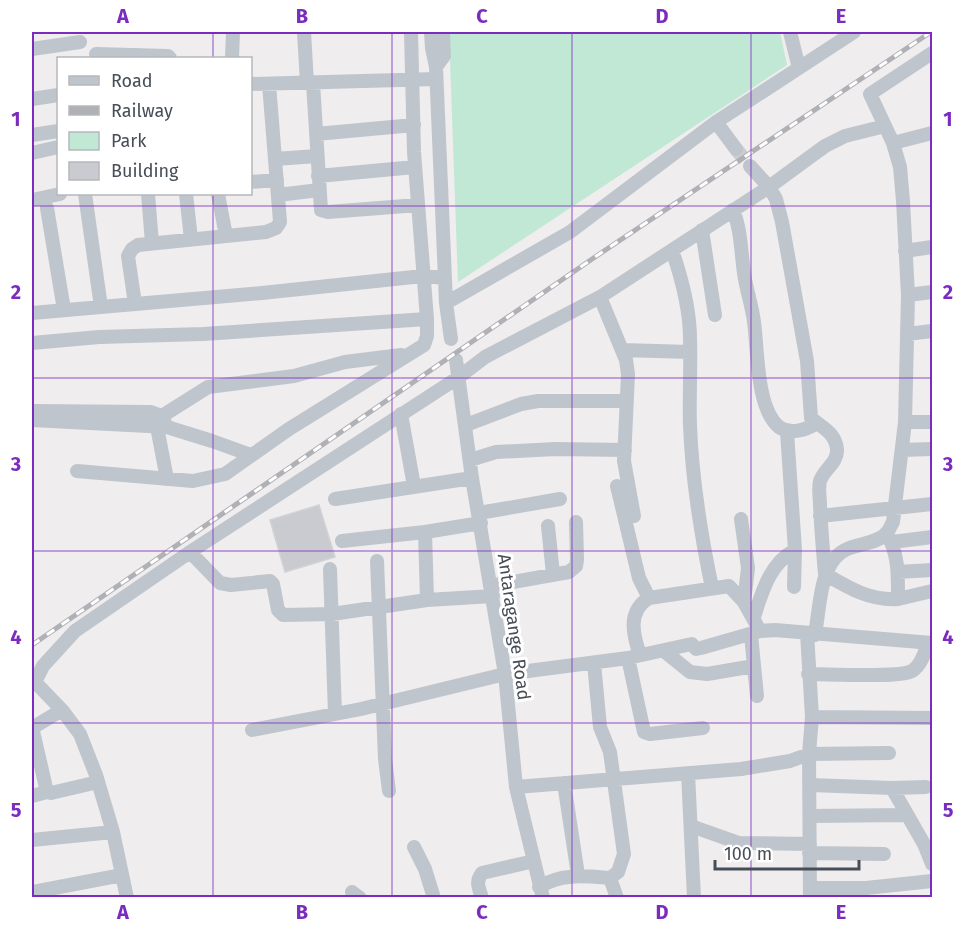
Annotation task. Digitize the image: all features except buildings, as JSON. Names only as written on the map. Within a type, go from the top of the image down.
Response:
[{"type":"street","points":[[232,57],[233,32]]},
{"type":"street","points":[[304,32],[316,134],[321,210],[328,212],[418,205]]},
{"type":"street","points":[[78,471],[193,481],[225,474],[289,429],[424,345],[427,336],[427,318],[415,167],[411,32]]},
{"type":"street","points":[[431,32],[436,73],[446,303],[452,339]]},
{"type":"street","points":[[252,84],[413,80],[436,73],[444,56],[443,32]]},
{"type":"street","points":[[790,32],[799,68]]},
{"type":"street","points":[[446,303],[570,232],[716,122],[854,32]]},
{"type":"street","points":[[32,49],[80,42]]},
{"type":"street","points":[[898,599],[898,572],[889,537],[893,522],[905,423],[908,295],[901,178],[893,143],[870,94],[933,53]]},
{"type":"street","points":[[96,54],[158,54],[169,57]]},
{"type":"street","points":[[135,304],[128,256],[138,245],[266,232],[276,228],[280,222],[268,84]]},
{"type":"street","points":[[32,99],[57,95]]},
{"type":"street","points":[[716,122],[736,149]]},
{"type":"street","points":[[316,134],[414,125]]},
{"type":"street","points":[[127,897],[113,832],[80,734],[62,710],[33,682],[43,666],[75,631],[190,552],[459,377],[485,357],[600,297],[769,187],[825,146],[845,136],[885,126]]},
{"type":"street","points":[[32,135],[57,131]]},
{"type":"street","points":[[893,143],[933,133]]},
{"type":"street","points":[[32,153],[57,147]]},
{"type":"street","points":[[275,159],[317,156]]},
{"type":"street","points":[[750,166],[769,187],[776,199],[782,222],[807,361],[811,418],[832,434],[837,447],[837,455],[833,463],[820,480],[820,516],[825,574],[811,634],[808,674],[812,717],[809,754],[811,893],[869,893],[933,881]]},
{"type":"street","points":[[278,195],[319,183],[415,167]]},
{"type":"street","points":[[252,182],[277,180]]},
{"type":"street","points":[[32,200],[57,195]]},
{"type":"street","points":[[85,195],[101,307]]},
{"type":"street","points":[[148,195],[152,243]]},
{"type":"street","points":[[186,195],[191,239]]},
{"type":"street","points":[[218,195],[226,236]]},
{"type":"street","points":[[48,208],[64,310]]},
{"type":"street","points":[[733,210],[754,320],[761,387],[767,411],[777,426],[788,432],[809,428],[817,423]]},
{"type":"street","points":[[702,230],[715,315]]},
{"type":"street","points":[[905,251],[933,247]]},
{"type":"street","points":[[672,250],[685,291],[691,338],[689,401],[692,463],[712,588]]},
{"type":"street","points":[[32,313],[423,276],[445,278]]},
{"type":"street","points":[[908,295],[933,292]]},
{"type":"street","points":[[600,297],[622,350],[628,374],[626,477],[634,516]]},
{"type":"street","points":[[32,343],[99,337],[203,334],[427,318]]},
{"type":"street","points":[[907,334],[933,331]]},
{"type":"street","points":[[622,350],[690,352]]},
{"type":"street","points":[[162,423],[208,387],[294,376],[345,362],[390,358],[412,352]]},
{"type":"street","name":"Antaragange Road","points":[[456,360],[472,478],[505,674],[516,787],[541,892]]},
{"type":"street","points":[[466,425],[521,404],[538,401],[627,401]]},
{"type":"street","points":[[32,411],[151,412],[162,423],[167,479]]},
{"type":"street","points":[[402,414],[414,486]]},
{"type":"street","points":[[32,420],[162,423],[251,455]]},
{"type":"street","points":[[905,423],[933,422]]},
{"type":"street","points":[[788,432],[795,543],[794,587]]},
{"type":"street","points":[[470,460],[496,452],[556,449],[625,450]]},
{"type":"street","points":[[902,450],[933,449]]},
{"type":"street","points":[[335,499],[472,478]]},
{"type":"street","points":[[617,486],[639,578],[649,598]]},
{"type":"street","points":[[342,541],[425,532],[560,499]]},
{"type":"street","points":[[820,516],[933,504]]},
{"type":"street","points":[[741,519],[748,568],[744,602]]},
{"type":"street","points":[[190,552],[220,583],[231,585],[270,581],[273,584],[278,610],[283,615],[332,614],[492,591],[553,574],[569,572],[576,566],[576,522]]},
{"type":"street","points":[[548,526],[553,574]]},
{"type":"street","points":[[425,532],[427,600]]},
{"type":"street","points":[[757,696],[754,666],[754,617],[766,581],[795,543],[821,534]]},
{"type":"street","points":[[825,574],[835,558],[845,549],[889,537],[933,537]]},
{"type":"street","points":[[377,561],[385,759],[389,791]]},
{"type":"street","points":[[330,569],[335,714]]},
{"type":"street","points":[[898,572],[933,570]]},
{"type":"street","points":[[825,574],[867,596],[888,600],[933,591]]},
{"type":"street","points":[[703,728],[650,734],[644,732],[634,657],[636,610],[642,602],[649,598],[729,586],[754,617]]},
{"type":"street","points":[[252,730],[384,704],[505,674],[634,657],[692,644],[696,649],[775,630],[930,643],[917,667],[911,672],[808,674]]},
{"type":"street","points":[[664,651],[690,672],[707,674],[754,666]]},
{"type":"street","points":[[541,892],[547,882],[578,875],[610,878],[618,872],[624,854],[610,752],[600,727],[594,663]]},
{"type":"street","points":[[46,792],[32,728],[62,710]]},
{"type":"street","points":[[812,717],[933,718]]},
{"type":"street","points":[[516,787],[741,769],[780,763],[809,754],[889,753]]},
{"type":"street","points":[[688,773],[694,897]]},
{"type":"street","points":[[32,796],[98,782]]},
{"type":"street","points":[[564,783],[578,875]]},
{"type":"street","points":[[810,785],[926,787]]},
{"type":"street","points":[[892,788],[933,864]]},
{"type":"street","points":[[811,816],[907,816]]},
{"type":"street","points":[[691,826],[739,843],[884,854]]},
{"type":"street","points":[[32,840],[113,832]]},
{"type":"street","points":[[414,847],[425,869],[434,897]]},
{"type":"street","points":[[482,897],[478,879],[483,873],[534,861]]},
{"type":"street","points":[[33,892],[122,875]]},
{"type":"street","points":[[610,878],[617,897]]},
{"type":"green space","points":[[449,32],[780,32],[787,65],[458,282]]},
{"type":"tunnel","points":[[736,149],[750,166]]},
{"type":"railway","points":[[32,645],[595,257],[931,32]]}]
